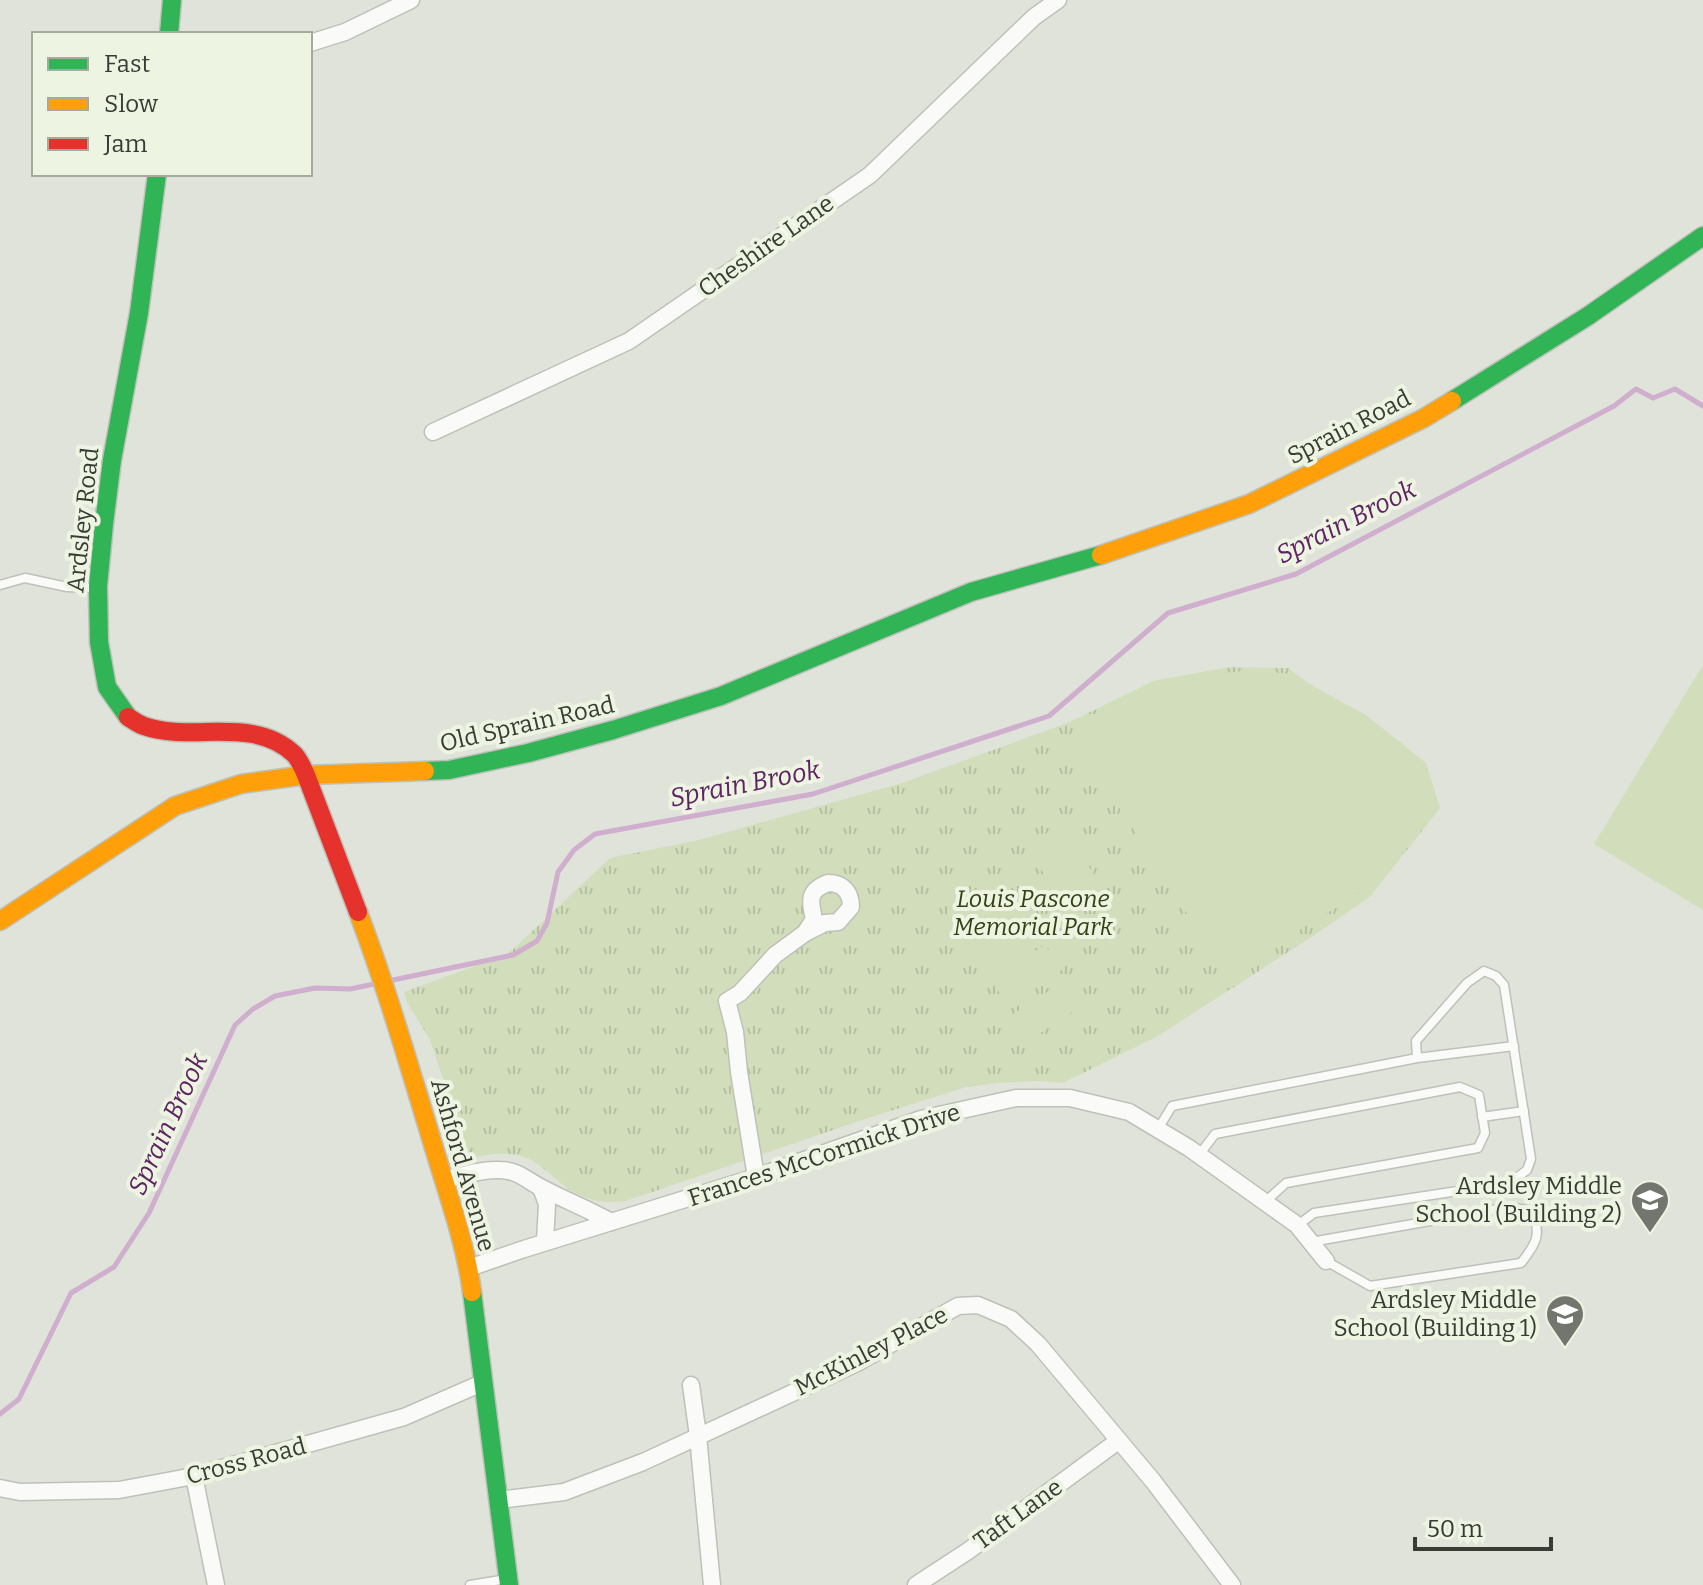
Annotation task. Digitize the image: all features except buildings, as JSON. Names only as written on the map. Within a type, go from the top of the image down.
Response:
[{"type":"street","points":[[169,32],[172,0]]},
{"type":"street","points":[[312,42],[345,32],[411,0]]},
{"type":"street","name":"Cheshire Lane","points":[[433,432],[629,341],[870,175],[1034,17],[1058,0]]},
{"type":"street","name":"Ardsley Road","points":[[157,176],[139,313],[99,556],[97,623],[103,668],[119,710],[136,723],[162,730],[237,732],[271,740],[294,755],[306,775]]},
{"type":"street","name":"Sprain Road","points":[[982,588],[1122,549],[1249,504],[1424,418],[1588,316],[1701,240]]},
{"type":"street","name":"Old Sprain Road","points":[[0,921],[175,806],[241,784],[306,775],[449,770],[528,753],[721,696],[982,588]]},
{"type":"street","name":"Ashford Avenue","points":[[306,775],[381,972],[469,1268],[508,1582]]},
{"type":"street","points":[[756,1177],[735,1032],[727,1001],[740,993],[775,955],[805,933]]},
{"type":"street","name":"Frances McCormick Drive","points":[[469,1268],[756,1177],[921,1119],[1016,1098],[1070,1098],[1129,1112],[1199,1156],[1297,1225],[1326,1261]]},
{"type":"street","points":[[444,1180],[485,1170],[518,1173],[541,1188],[611,1222]]},
{"type":"street","points":[[541,1188],[547,1204],[545,1242]]},
{"type":"street","name":"McKinley Place","points":[[499,1500],[564,1492],[643,1462],[857,1363],[958,1306],[978,1305],[1011,1319],[1038,1344],[1153,1481],[1232,1585]]},
{"type":"street","name":"Cross Road","points":[[0,1488],[20,1492],[119,1490],[194,1476],[404,1417],[482,1383]]},
{"type":"street","points":[[691,1385],[712,1585]]},
{"type":"street","name":"Taft Lane","points":[[916,1585],[968,1551],[1118,1441]]},
{"type":"street","points":[[194,1476],[216,1585]]},
{"type":"lane","points":[[0,585],[25,578],[67,587],[98,588]]},
{"type":"lane","points":[[1297,1225],[1314,1213],[1510,1183],[1527,1170],[1531,1159],[1514,1046],[1504,985],[1496,976],[1484,971],[1467,983],[1416,1041],[1417,1058]]},
{"type":"lane","points":[[1158,1129],[1172,1106],[1417,1058],[1514,1046]]},
{"type":"lane","points":[[1199,1156],[1215,1134],[1460,1087],[1479,1095],[1485,1133],[1478,1148],[1286,1183],[1265,1202]]},
{"type":"lane","points":[[1482,1117],[1524,1111]]},
{"type":"lane","points":[[1311,1242],[1509,1207],[1532,1211],[1538,1224],[1535,1246],[1521,1263],[1370,1286],[1326,1261]]},
{"type":"lane","points":[[470,1585],[508,1582]]},
{"type":"green space","points":[[1703,665],[1703,910],[1594,844]]},
{"type":"green space","name":"Louis Pascone Memorial Park","points":[[1229,667],[1288,668],[1428,772],[1440,808],[1370,897],[1158,1036],[1063,1083],[1039,1081],[966,1087],[626,1201],[589,1199],[527,1158],[492,1154],[471,1158],[457,1143],[447,1091],[430,1040],[404,992],[508,954],[610,858],[699,840],[902,783],[1070,722],[1153,681]]},
{"type":"green space","points":[[1254,670],[1291,674],[1366,715],[1426,763],[1440,808],[1379,881],[1247,962],[1212,953],[1080,746],[1128,696],[1173,678]]},
{"type":"green space","points":[[1061,824],[1104,890],[1069,913],[1026,846]]},
{"type":"green space","points":[[1001,876],[1018,901],[964,937],[947,911]]},
{"type":"green space","points":[[1023,910],[1040,936],[986,971],[969,946]]},
{"type":"green space","points":[[1045,945],[1062,970],[1008,1005],[991,980]]},
{"type":"green space","points":[[1067,979],[1084,1004],[1030,1040],[1013,1014]]},
{"type":"waterway","name":"Sprain Brook","points":[[393,980],[513,955],[537,941],[547,923],[558,872],[574,850],[595,834],[813,794],[1049,716],[1168,613],[1296,574],[1614,406],[1636,389],[1653,398],[1675,389],[1703,406]]},
{"type":"waterway","name":"Sprain Brook","points":[[0,1414],[19,1399],[71,1293],[114,1267],[149,1213],[235,1025],[275,996],[315,988],[350,989],[379,983]]},
{"type":"traffic: fast","points":[[169,32],[172,0]]},
{"type":"traffic: fast","points":[[128,717],[107,687],[99,642],[98,586],[112,460],[139,313],[157,176]]},
{"type":"traffic: fast","points":[[1452,401],[1588,316],[1703,236]]},
{"type":"traffic: fast","points":[[425,771],[449,770],[528,753],[721,696],[971,592],[1101,555]]},
{"type":"traffic: fast","points":[[472,1292],[509,1585]]},
{"type":"traffic: slow","points":[[1101,555],[1249,504],[1424,418],[1452,401]]},
{"type":"traffic: slow","points":[[0,921],[175,806],[241,784],[306,775],[425,771]]},
{"type":"traffic: slow","points":[[358,912],[454,1215],[472,1292]]},
{"type":"traffic: jam","points":[[128,717],[142,725],[162,730],[241,732],[260,736],[278,742],[294,754],[306,775],[358,912]]},
{"type":"place","name":"Ardsley Middle School (Building 2)","points":[[1650,1234]]},
{"type":"place","name":"Ardsley Middle School (Building 1)","points":[[1565,1348]]}]
